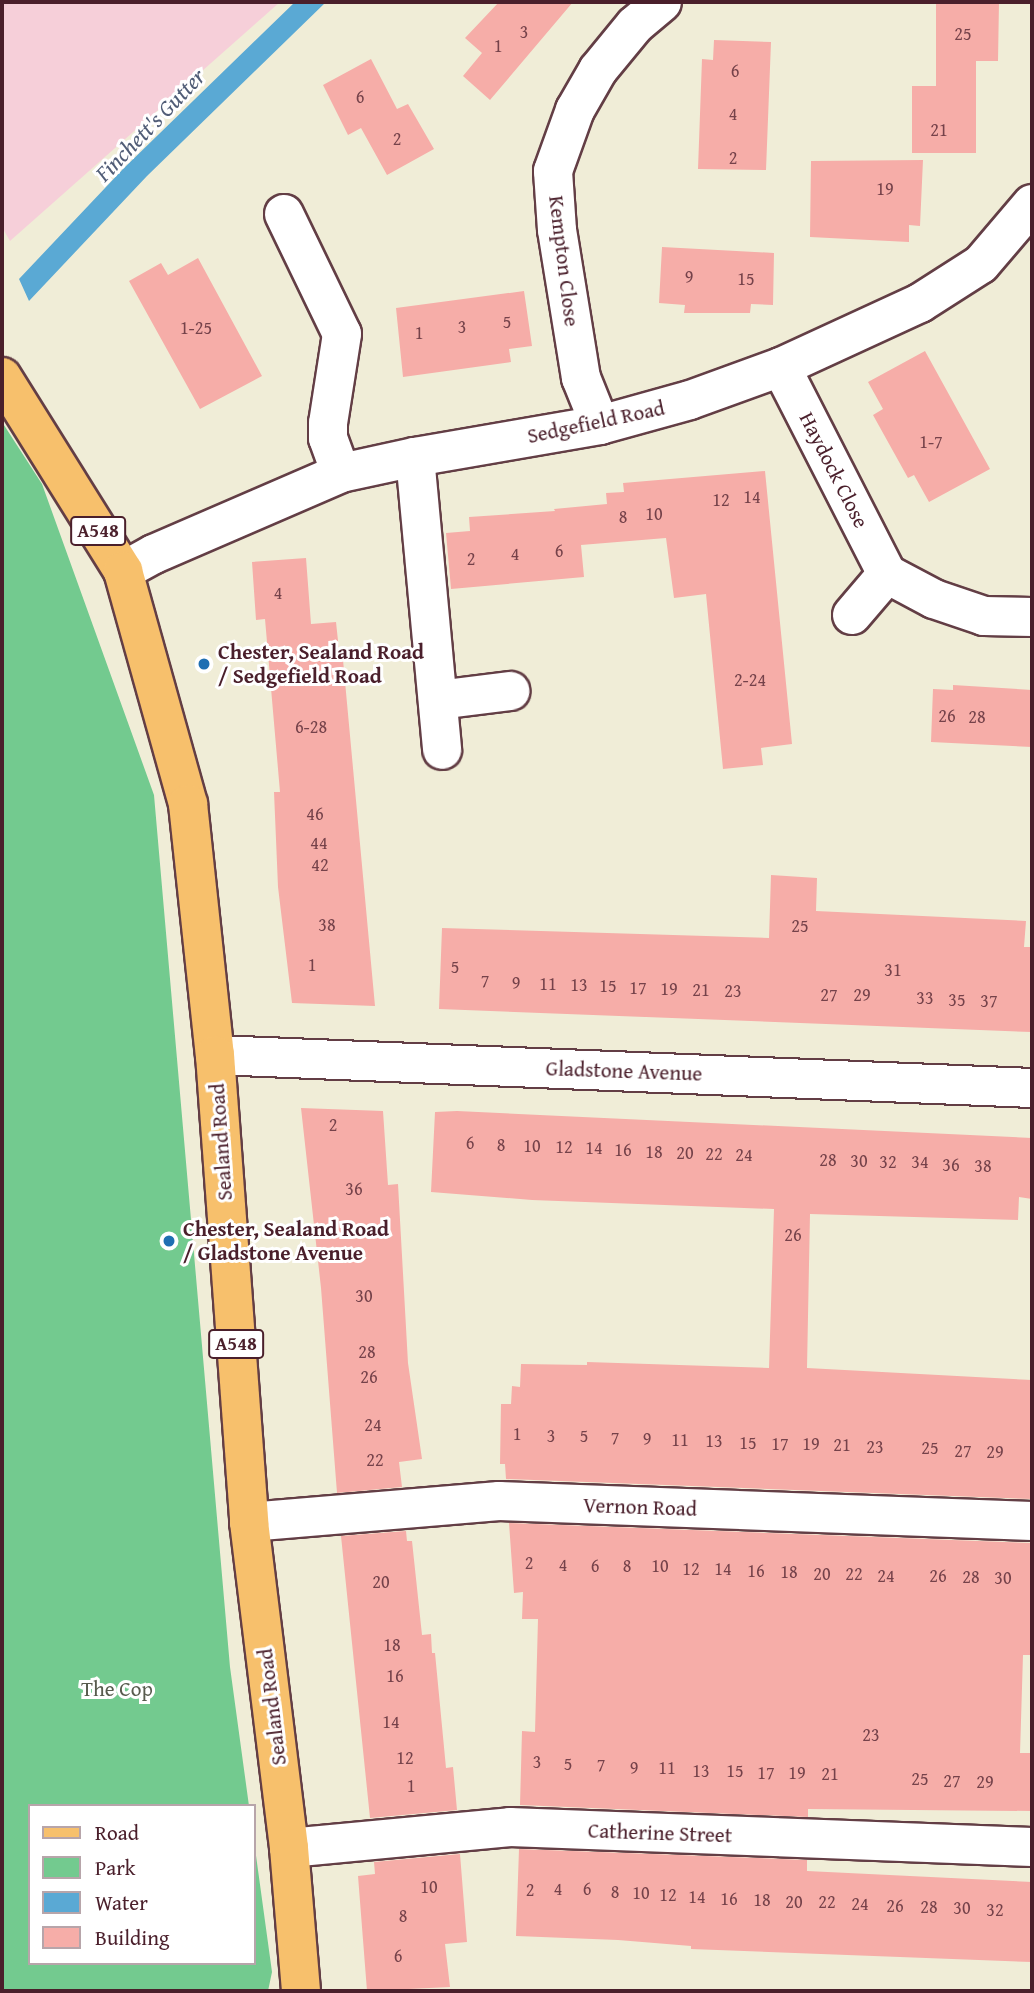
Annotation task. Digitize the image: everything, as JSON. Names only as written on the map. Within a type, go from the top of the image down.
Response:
[{"type":"main road","name":"Sealand Road","points":[[2,377],[123,571],[188,804],[215,1055],[249,1522],[289,1848],[301,1991]]},
{"type":"street","name":"Kempton Close","points":[[600,425],[581,378],[557,230],[553,171],[575,110],[598,70],[635,25],[662,2]]},
{"type":"street","name":"Sedgefield Road","points":[[123,571],[154,554],[341,473],[415,457],[600,425],[690,400],[781,367],[919,303],[981,264],[1032,204]]},
{"type":"street","points":[[284,214],[342,334],[328,423],[328,438],[341,473]]},
{"type":"street","name":"Haydock Close","points":[[781,367],[887,574]]},
{"type":"street","points":[[415,457],[442,750]]},
{"type":"street","points":[[852,615],[887,574],[934,599],[984,616],[1032,617]]},
{"type":"street","points":[[438,700],[510,691]]},
{"type":"street","name":"Gladstone Avenue","points":[[215,1055],[1032,1088]]},
{"type":"street","name":"Vernon Road","points":[[249,1522],[499,1501],[1032,1521]]},
{"type":"street","name":"Catherine Street","points":[[289,1848],[510,1827],[1032,1847]]},
{"type":"shaded area","points":[[2,2],[280,2],[10,241],[2,227]]},
{"type":"green space","name":"The Cop","points":[[2,422],[42,484],[154,795],[230,1667],[249,1804],[28,1804],[28,1965],[256,1965],[256,1856],[272,1972],[268,1991],[2,1991]]},
{"type":"water","points":[[295,2],[326,2],[147,176],[29,301],[19,279],[123,169]]},
{"type":"building","points":[[499,2],[573,2],[490,100],[463,76],[482,53],[465,38]]},
{"type":"building","points":[[936,2],[999,2],[998,61],[976,61],[976,153],[912,153],[912,86],[936,86]]},
{"type":"building","points":[[714,40],[771,42],[766,170],[698,169],[702,59],[713,60]]},
{"type":"building","points":[[371,59],[397,109],[408,104],[434,149],[387,175],[361,128],[348,135],[323,85]]},
{"type":"building","points":[[923,160],[920,226],[909,225],[909,242],[810,237],[811,161]]},
{"type":"building","points":[[662,247],[774,253],[773,305],[751,304],[750,313],[684,313],[685,305],[659,303]]},
{"type":"building","points":[[198,258],[262,376],[200,409],[129,281],[161,263],[168,275]]},
{"type":"building","points":[[524,291],[532,346],[509,349],[511,362],[403,377],[396,308]]},
{"type":"building","points":[[925,351],[990,469],[929,502],[914,475],[908,478],[873,415],[883,409],[868,382]]},
{"type":"building","points":[[765,471],[792,744],[761,748],[763,765],[723,769],[706,594],[674,598],[666,538],[581,545],[584,577],[451,589],[446,533],[470,531],[469,517],[607,504],[606,493],[624,492],[623,483]]},
{"type":"building","points":[[306,558],[311,624],[336,622],[339,650],[342,649],[375,1006],[292,1003],[278,887],[274,792],[280,792],[265,619],[256,620],[252,562]]},
{"type":"building","points":[[953,685],[1032,690],[1032,747],[931,742],[933,689],[953,690]]},
{"type":"building","points":[[771,875],[817,878],[816,911],[1026,921],[1024,947],[1031,947],[1032,1032],[439,1009],[442,928],[769,938]]},
{"type":"building","points":[[301,1108],[383,1111],[388,1185],[398,1184],[408,1363],[422,1459],[399,1462],[402,1487],[337,1493],[321,1288]]},
{"type":"building","points":[[435,1112],[1032,1138],[1032,1199],[1019,1197],[1018,1220],[810,1214],[807,1368],[1032,1380],[1032,1499],[506,1479],[505,1464],[500,1464],[501,1404],[511,1404],[512,1386],[520,1387],[521,1364],[587,1365],[587,1362],[769,1368],[774,1209],[532,1200],[431,1192]]},
{"type":"building","points":[[509,1523],[1032,1543],[1032,1655],[1023,1655],[1020,1753],[1032,1753],[1032,1811],[808,1809],[808,1817],[520,1805],[522,1731],[535,1732],[538,1619],[522,1619],[523,1592],[514,1593]]},
{"type":"building","points":[[406,1531],[407,1541],[412,1541],[422,1635],[431,1634],[432,1653],[435,1653],[446,1768],[453,1767],[457,1810],[370,1818],[341,1536]]},
{"type":"building","points":[[519,1849],[807,1860],[807,1871],[1032,1882],[1032,1962],[691,1949],[691,1946],[618,1940],[516,1936]]},
{"type":"building","points":[[460,1854],[467,1942],[445,1944],[450,1987],[367,1991],[358,1876],[375,1874],[374,1862]]},
{"type":"place","name":"Chester, Sealand Road / Sedgefield Road","points":[[204,664]]},
{"type":"place","name":"Chester, Sealand Road / Gladstone Avenue","points":[[169,1241]]},
{"type":"water label","name":"Finchett's Gutter","points":[[150,125]]}]
